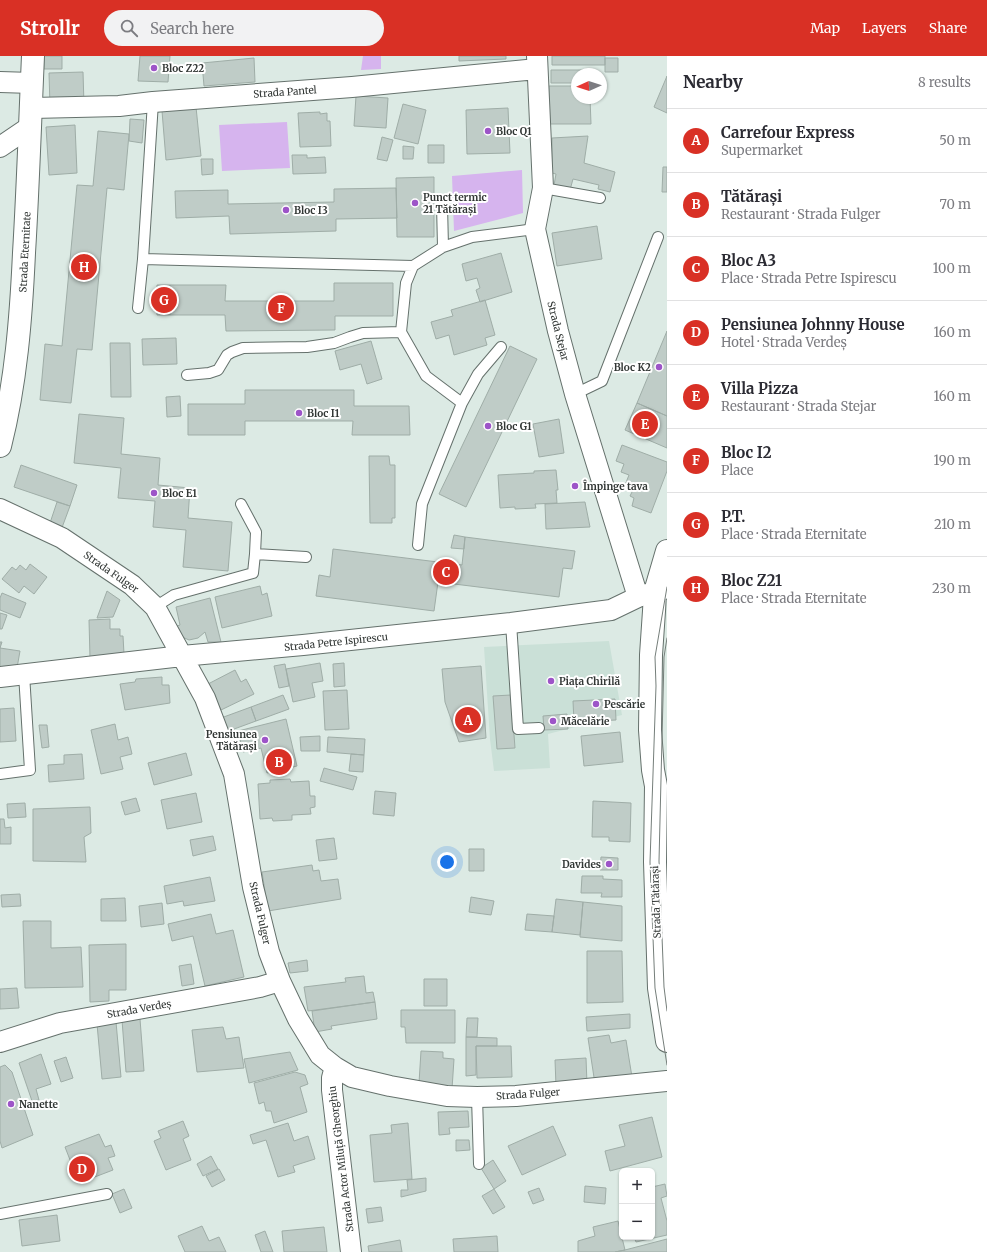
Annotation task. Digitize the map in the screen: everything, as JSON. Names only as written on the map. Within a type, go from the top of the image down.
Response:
[{"type":"street","name":"Strada Eternitate","points":[[0,446],[15,371],[21,318],[33,56]]},
{"type":"street","name":"Strada Pantel","points":[[31,117],[153,102],[352,87],[537,63]]},
{"type":"street","name":"Strada Stejar","points":[[537,63],[543,188],[535,229],[558,331],[575,394],[653,592]]},
{"type":"street","points":[[0,82],[32,84]]},
{"type":"street","points":[[0,147],[31,117]]},
{"type":"street","name":"Strada Fulger","points":[[0,509],[62,538],[132,585],[155,607],[205,698],[234,774],[253,887],[269,952],[280,981],[298,1019],[320,1055],[335,1067],[352,1077],[390,1086],[447,1096],[516,1096],[667,1081]]},
{"type":"street","name":"Strada Tătărași","points":[[667,552],[653,592],[654,611],[651,655],[650,730],[653,770],[656,786],[661,861],[659,988],[667,1041]]},
{"type":"street","name":"Strada Petre Ispirescu","points":[[0,677],[182,656],[511,623],[611,610],[653,592]]},
{"type":"street","name":"Strada Tătărași","points":[[656,786],[667,747]]},
{"type":"street","name":"Strada Verdeș","points":[[0,1042],[60,1023],[260,987],[280,981]]},
{"type":"street","name":"Strada Actor Miluță Gheorghiu","points":[[335,1067],[332,1078],[332,1090],[351,1252]]},
{"type":"lane","points":[[138,308],[143,259],[153,102]]},
{"type":"lane","points":[[543,188],[600,198]]},
{"type":"lane","points":[[442,205],[443,247]]},
{"type":"lane","points":[[143,259],[413,266],[443,247],[472,237],[535,229]]},
{"type":"lane","points":[[575,394],[602,381],[658,237]]},
{"type":"lane","points":[[413,266],[406,283],[401,332],[426,376],[462,403]]},
{"type":"lane","points":[[187,375],[209,373],[218,370],[227,355],[243,348],[307,347],[334,343],[350,336],[363,333],[401,332]]},
{"type":"lane","points":[[418,545],[422,504],[462,403],[478,374],[500,347]]},
{"type":"lane","points":[[155,607],[174,595],[253,573],[256,532],[241,504]]},
{"type":"lane","points":[[255,554],[306,556]]},
{"type":"lane","points":[[511,623],[518,729],[539,728]]},
{"type":"lane","points":[[0,774],[30,770],[24,674]]},
{"type":"lane","points":[[477,1097],[479,1164]]},
{"type":"lane","points":[[0,1214],[107,1194]]},
{"type":"shaded area","points":[[363,56],[381,56],[381,69],[361,70]]},
{"type":"shaded area","points":[[287,122],[290,168],[222,171],[219,125]]},
{"type":"shaded area","points":[[522,170],[523,213],[454,231],[452,176]]},
{"type":"shaded area","name":"Piața Chirilă","points":[[609,641],[622,715],[548,734],[550,768],[494,771],[490,739],[484,647]]},
{"type":"building","points":[[44,56],[62,56],[62,69],[44,69]]},
{"type":"building","name":"Bloc Z22","points":[[140,56],[170,56],[168,82],[138,81]]},
{"type":"building","points":[[459,56],[506,56],[506,59],[459,61]]},
{"type":"building","points":[[552,56],[605,56],[605,65],[552,65]]},
{"type":"building","points":[[254,58],[255,82],[204,86],[202,63]]},
{"type":"building","points":[[605,58],[618,58],[618,72],[607,72],[607,68],[605,68]]},
{"type":"building","points":[[551,70],[571,70],[571,83],[551,83]]},
{"type":"building","points":[[83,72],[84,105],[50,106],[49,73]]},
{"type":"building","points":[[667,76],[667,113],[654,107]]},
{"type":"building","points":[[549,86],[571,86],[571,104],[590,104],[591,124],[549,124]]},
{"type":"building","points":[[356,96],[388,98],[386,128],[354,126]]},
{"type":"building","points":[[403,104],[426,110],[418,144],[394,138]]},
{"type":"building","points":[[196,107],[201,156],[166,160],[162,111]]},
{"type":"building","name":"Bloc Q1","points":[[508,108],[510,153],[467,154],[466,110]]},
{"type":"building","points":[[320,112],[320,114],[327,113],[327,121],[330,121],[331,146],[300,147],[298,113]]},
{"type":"building","points":[[130,119],[144,120],[142,143],[129,141]]},
{"type":"building","points":[[75,125],[77,173],[49,175],[46,127]]},
{"type":"building","points":[[98,131],[129,134],[124,190],[107,188],[92,350],[77,349],[71,403],[40,400],[45,344],[62,346],[77,185],[93,186]]},
{"type":"building","points":[[588,136],[584,163],[615,172],[610,192],[598,189],[599,185],[573,179],[570,190],[554,185],[556,174],[552,173],[552,138]]},
{"type":"building","points":[[382,137],[393,140],[387,161],[377,159]]},
{"type":"building","points":[[428,145],[444,145],[444,163],[428,163]]},
{"type":"building","points":[[403,146],[414,147],[413,159],[403,159]]},
{"type":"building","points":[[292,155],[307,155],[307,158],[325,157],[326,173],[293,174]]},
{"type":"building","points":[[201,159],[213,159],[213,174],[202,175]]},
{"type":"building","points":[[663,167],[667,167],[667,192],[662,192]]},
{"type":"building","name":"Punct termic 21 Tătărași","points":[[434,177],[434,237],[397,237],[396,178]]},
{"type":"building","name":"Bloc I3","points":[[396,188],[397,218],[336,219],[336,231],[230,234],[229,216],[176,218],[175,191],[228,190],[228,204],[334,202],[334,189]]},
{"type":"building","points":[[597,226],[602,259],[557,266],[552,233]]},
{"type":"building","points":[[501,253],[512,292],[480,302],[476,290],[480,288],[477,278],[466,281],[462,264]]},
{"type":"building","points":[[334,283],[393,283],[393,316],[335,316],[335,330],[226,331],[225,315],[170,315],[170,285],[226,285],[225,301],[334,301]]},
{"type":"building","points":[[157,285],[170,285],[170,315],[157,315]]},
{"type":"building","points":[[485,300],[495,335],[485,338],[487,345],[454,355],[449,335],[436,339],[431,322],[453,316],[451,310]]},
{"type":"building","name":"Bloc K2","points":[[667,331],[667,416],[637,403]]},
{"type":"building","points":[[176,338],[177,364],[143,365],[142,339]]},
{"type":"building","points":[[371,341],[382,379],[367,384],[361,364],[340,370],[335,351]]},
{"type":"building","points":[[110,343],[130,343],[131,397],[111,397]]},
{"type":"building","name":"Bloc G1","points":[[510,346],[537,359],[466,507],[439,494]]},
{"type":"building","name":"Bloc I1","points":[[245,390],[354,390],[354,406],[409,406],[410,435],[352,435],[353,421],[245,421],[245,435],[188,435],[188,404],[245,404]]},
{"type":"building","points":[[180,396],[181,416],[167,417],[166,397]]},
{"type":"building","points":[[637,403],[667,416],[667,448],[625,430]]},
{"type":"building","name":"Bloc E1","points":[[79,414],[124,418],[121,454],[160,458],[158,485],[190,488],[188,518],[232,522],[228,571],[183,567],[186,530],[153,527],[155,501],[118,498],[121,468],[74,463]]},
{"type":"building","points":[[559,419],[564,453],[539,457],[533,424]]},
{"type":"building","points":[[622,445],[667,462],[667,471],[651,513],[632,506],[634,498],[630,496],[634,488],[625,485],[629,475],[621,472],[624,464],[616,461]]},
{"type":"building","points":[[369,456],[389,456],[390,465],[395,465],[395,518],[392,518],[392,523],[370,523]]},
{"type":"building","points":[[21,465],[77,485],[70,506],[14,487]]},
{"type":"building","points":[[556,470],[558,490],[556,490],[557,503],[535,504],[536,508],[500,508],[498,475]]},
{"type":"building","points":[[57,502],[70,506],[60,533],[48,529]]},
{"type":"building","points":[[585,502],[590,527],[546,529],[545,504]]},
{"type":"building","points":[[454,535],[465,537],[464,549],[451,548]]},
{"type":"building","points":[[465,537],[575,551],[572,569],[563,568],[559,597],[438,582],[434,611],[316,596],[319,575],[330,577],[333,549],[462,565]]},
{"type":"building","points":[[30,564],[47,577],[34,594],[24,586],[19,593],[2,579],[12,567],[16,570],[20,565],[26,570]]},
{"type":"building","points":[[260,586],[262,595],[267,593],[272,616],[222,628],[215,597]]},
{"type":"building","points":[[107,591],[120,600],[113,617],[97,618]]},
{"type":"building","points":[[2,593],[26,603],[20,618],[0,610],[0,598]]},
{"type":"building","points":[[210,598],[221,642],[208,642],[205,632],[198,638],[189,640],[180,636],[174,627],[180,625],[176,607]]},
{"type":"building","points":[[0,613],[7,615],[2,629],[0,629]]},
{"type":"building","points":[[110,619],[110,629],[120,629],[120,636],[123,636],[124,654],[90,658],[89,620]]},
{"type":"building","points":[[0,648],[20,651],[17,668],[0,670]]},
{"type":"building","points":[[320,663],[323,681],[312,683],[315,697],[293,702],[286,669]]},
{"type":"building","points":[[344,663],[345,686],[334,687],[333,664]]},
{"type":"building","points":[[285,664],[289,686],[279,688],[274,666]]},
{"type":"building","points":[[481,666],[486,738],[459,742],[445,702],[442,669]]},
{"type":"building","points":[[235,670],[241,682],[246,679],[254,694],[221,710],[208,684]]},
{"type":"building","points":[[162,677],[162,685],[169,685],[170,703],[125,710],[120,684],[135,682],[136,679]]},
{"type":"building","points":[[347,690],[349,729],[325,730],[323,691]]},
{"type":"building","points":[[283,695],[289,709],[256,721],[251,707]]},
{"type":"building","points":[[511,695],[515,748],[497,749],[493,696]]},
{"type":"building","points":[[615,699],[616,720],[574,722],[573,701]]},
{"type":"building","points":[[251,707],[256,721],[226,732],[221,718]]},
{"type":"building","points":[[14,708],[16,741],[0,742],[0,709]]},
{"type":"building","points":[[567,714],[568,729],[544,730],[543,716]]},
{"type":"building","name":"Pensiunea Tătărași","points":[[286,719],[297,766],[267,773],[261,748],[243,752],[238,731]]},
{"type":"building","points":[[115,724],[118,740],[128,737],[132,754],[120,757],[123,769],[101,774],[91,730]]},
{"type":"building","points":[[39,725],[47,725],[49,747],[42,748]]},
{"type":"building","points":[[620,732],[623,762],[584,766],[581,736]]},
{"type":"building","points":[[320,736],[320,751],[301,751],[300,737]]},
{"type":"building","points":[[328,737],[365,739],[364,755],[327,752]]},
{"type":"building","points":[[186,753],[192,775],[154,785],[148,763]]},
{"type":"building","points":[[82,754],[84,779],[49,782],[48,765],[64,764],[64,755]]},
{"type":"building","points":[[351,754],[364,755],[363,772],[349,771]]},
{"type":"building","points":[[324,768],[357,777],[353,790],[320,781]]},
{"type":"building","points":[[290,779],[291,782],[309,781],[310,796],[315,796],[315,807],[310,808],[311,814],[292,815],[292,820],[273,821],[272,818],[260,819],[258,784],[270,783],[270,780]]},
{"type":"building","points":[[375,791],[396,793],[394,816],[373,814]]},
{"type":"building","points":[[196,793],[202,822],[167,829],[161,800]]},
{"type":"building","points":[[136,798],[140,811],[125,815],[121,802]]},
{"type":"building","points":[[593,801],[631,803],[630,842],[609,841],[609,837],[592,837]]},
{"type":"building","points":[[25,803],[26,817],[8,818],[7,804]]},
{"type":"building","points":[[90,807],[91,833],[84,837],[86,862],[33,861],[33,809]]},
{"type":"building","points":[[0,819],[4,819],[5,828],[11,827],[11,844],[0,844]]},
{"type":"building","points":[[213,836],[216,850],[193,856],[190,840]]},
{"type":"building","points":[[334,838],[337,859],[319,861],[316,840]]},
{"type":"building","points":[[469,849],[484,849],[484,871],[469,871]]},
{"type":"building","name":"Davides","points":[[601,857],[618,858],[618,870],[600,870]]},
{"type":"building","points":[[312,865],[313,871],[319,870],[321,881],[338,879],[341,899],[268,911],[262,872]]},
{"type":"building","points":[[582,876],[603,876],[603,879],[622,880],[622,897],[601,897],[602,893],[581,893]]},
{"type":"building","points":[[210,877],[215,901],[184,906],[183,901],[167,904],[164,886]]},
{"type":"building","points":[[20,894],[21,906],[2,907],[1,895]]},
{"type":"building","points":[[471,897],[494,901],[491,915],[469,912]]},
{"type":"building","points":[[125,898],[126,921],[101,921],[101,899]]},
{"type":"building","points":[[556,899],[583,902],[580,935],[552,932]]},
{"type":"building","points":[[583,902],[622,906],[622,941],[580,937]]},
{"type":"building","points":[[162,903],[164,924],[141,927],[139,906]]},
{"type":"building","points":[[211,914],[216,934],[233,930],[244,977],[205,986],[193,936],[172,941],[168,924]]},
{"type":"building","points":[[527,914],[554,916],[552,932],[525,930]]},
{"type":"building","points":[[23,921],[51,921],[51,948],[81,947],[83,987],[25,988]]},
{"type":"building","points":[[126,944],[126,990],[109,990],[109,1001],[90,1002],[89,945]]},
{"type":"building","points":[[587,951],[622,951],[623,1002],[587,1003]]},
{"type":"building","points":[[307,960],[308,971],[290,973],[288,963]]},
{"type":"building","points":[[191,964],[194,984],[182,986],[179,966]]},
{"type":"building","points":[[364,976],[366,993],[373,992],[375,1002],[308,1011],[304,987],[346,982],[345,978]]},
{"type":"building","points":[[424,979],[447,979],[447,1006],[424,1006]]},
{"type":"building","points":[[17,988],[19,1008],[0,1009],[0,989]]},
{"type":"building","points":[[375,1002],[377,1019],[331,1026],[332,1029],[315,1032],[312,1011]]},
{"type":"building","points":[[401,1010],[455,1010],[455,1043],[406,1043],[405,1027],[401,1027]]},
{"type":"building","points":[[630,1014],[630,1028],[587,1031],[586,1017]]},
{"type":"building","points":[[467,1018],[478,1018],[477,1037],[466,1037]]},
{"type":"building","points":[[140,1019],[144,1071],[126,1072],[122,1020]]},
{"type":"building","points":[[116,1022],[121,1077],[102,1079],[97,1024]]},
{"type":"building","points":[[223,1027],[226,1039],[239,1037],[244,1068],[197,1072],[192,1030]]},
{"type":"building","points":[[609,1035],[611,1043],[626,1040],[632,1077],[595,1084],[588,1038]]},
{"type":"building","points":[[466,1037],[497,1038],[497,1046],[476,1046],[476,1075],[466,1076]]},
{"type":"building","points":[[476,1046],[511,1046],[512,1077],[477,1078]]},
{"type":"building","points":[[421,1051],[443,1052],[443,1058],[454,1059],[452,1089],[419,1083]]},
{"type":"building","points":[[290,1052],[298,1070],[249,1083],[244,1059]]},
{"type":"building","points":[[41,1054],[51,1084],[36,1089],[39,1100],[32,1101],[19,1063]]},
{"type":"building","points":[[66,1057],[73,1078],[61,1082],[54,1061]]},
{"type":"building","points":[[586,1058],[587,1084],[556,1086],[555,1060]]},
{"type":"building","name":"Nanette","points":[[5,1065],[12,1072],[33,1135],[2,1148],[0,1141],[0,1067]]},
{"type":"building","points":[[295,1072],[305,1075],[308,1084],[300,1087],[307,1112],[274,1123],[271,1111],[266,1111],[264,1102],[259,1104],[254,1083]]},
{"type":"building","points":[[468,1111],[469,1127],[449,1128],[450,1134],[439,1135],[438,1112]]},
{"type":"building","points":[[652,1117],[662,1157],[610,1171],[605,1151],[625,1146],[619,1125]]},
{"type":"building","points":[[183,1121],[189,1136],[183,1139],[191,1160],[166,1170],[154,1141],[161,1138],[158,1131]]},
{"type":"building","points":[[288,1123],[294,1141],[308,1136],[315,1159],[293,1166],[295,1172],[278,1177],[266,1140],[253,1144],[250,1135]]},
{"type":"building","points":[[408,1123],[412,1179],[374,1182],[370,1135],[392,1133],[391,1125]]},
{"type":"building","points":[[553,1126],[566,1155],[522,1175],[508,1146]]},
{"type":"building","points":[[99,1134],[105,1147],[111,1145],[115,1156],[108,1158],[113,1170],[79,1183],[65,1147]]},
{"type":"building","points":[[456,1140],[469,1140],[470,1150],[456,1151]]},
{"type":"building","points":[[211,1156],[218,1169],[203,1176],[197,1164]]},
{"type":"building","points":[[493,1160],[506,1181],[494,1189],[481,1168]]},
{"type":"building","points":[[219,1169],[225,1180],[212,1187],[206,1176]]},
{"type":"building","points":[[426,1178],[426,1191],[401,1197],[401,1190],[408,1190],[407,1180]]},
{"type":"building","points":[[665,1184],[667,1196],[661,1198],[667,1221],[667,1235],[655,1238],[655,1204],[655,1186]]},
{"type":"building","points":[[585,1186],[606,1188],[605,1204],[584,1202]]},
{"type":"building","points":[[539,1188],[544,1200],[533,1204],[528,1192]]},
{"type":"building","points":[[124,1189],[132,1208],[120,1213],[112,1194]]},
{"type":"building","points":[[494,1189],[505,1207],[493,1214],[482,1196]]},
{"type":"building","points":[[381,1207],[383,1221],[368,1223],[366,1209]]},
{"type":"building","points":[[57,1215],[60,1241],[22,1246],[19,1220]]},
{"type":"building","points":[[618,1221],[619,1240],[623,1240],[625,1250],[615,1252],[578,1252],[578,1241],[595,1236],[593,1227]]},
{"type":"building","points":[[202,1226],[209,1241],[219,1237],[226,1252],[185,1252],[178,1236]]},
{"type":"building","points":[[324,1227],[327,1252],[284,1252],[282,1231]]},
{"type":"building","points":[[265,1231],[273,1252],[261,1252],[255,1235]]},
{"type":"building","points":[[497,1236],[498,1252],[454,1252],[453,1239]]},
{"type":"building","points":[[667,1239],[667,1252],[615,1252],[625,1250]]},
{"type":"building","points":[[400,1240],[402,1252],[369,1252],[368,1246]]},
{"type":"tram line","points":[[667,587],[655,657],[656,686],[650,862],[655,988],[667,1065]]},
{"type":"tram line","points":[[667,638],[664,657],[659,861],[664,987],[667,1011]]},
{"type":"place","name":"Bloc Z22","points":[[154,68]]},
{"type":"place","name":"Bloc Q1","points":[[488,131]]},
{"type":"place","name":"Punct termic 21 Tătărași","points":[[415,203]]},
{"type":"place","name":"Bloc I3","points":[[286,210]]},
{"type":"place","name":"Bloc Z21","points":[[84,267]]},
{"type":"place","name":"P.T.","points":[[164,300]]},
{"type":"place","name":"Bloc I2","points":[[281,308]]},
{"type":"place","name":"Bloc K2","points":[[659,367]]},
{"type":"place","name":"Bloc I1","points":[[299,413]]},
{"type":"place","name":"Villa Pizza","points":[[645,424]]},
{"type":"place","name":"Bloc G1","points":[[488,426]]},
{"type":"place","name":"Împinge tava","points":[[575,486]]},
{"type":"place","name":"Bloc E1","points":[[154,493]]},
{"type":"place","name":"Bloc A3","points":[[446,572]]},
{"type":"place","name":"Piața Chirilă","points":[[551,681]]},
{"type":"place","name":"Pescărie","points":[[596,704]]},
{"type":"place","name":"Carrefour Express","points":[[468,720]]},
{"type":"place","name":"Măcelărie","points":[[553,721]]},
{"type":"place","name":"Pensiunea Tătărași","points":[[265,740]]},
{"type":"place","name":"Tătărași","points":[[279,762]]},
{"type":"place","name":"Davides","points":[[609,864]]},
{"type":"place","name":"Nanette","points":[[11,1104]]},
{"type":"place","name":"Pensiunea Johnny House","points":[[82,1169]]}]
